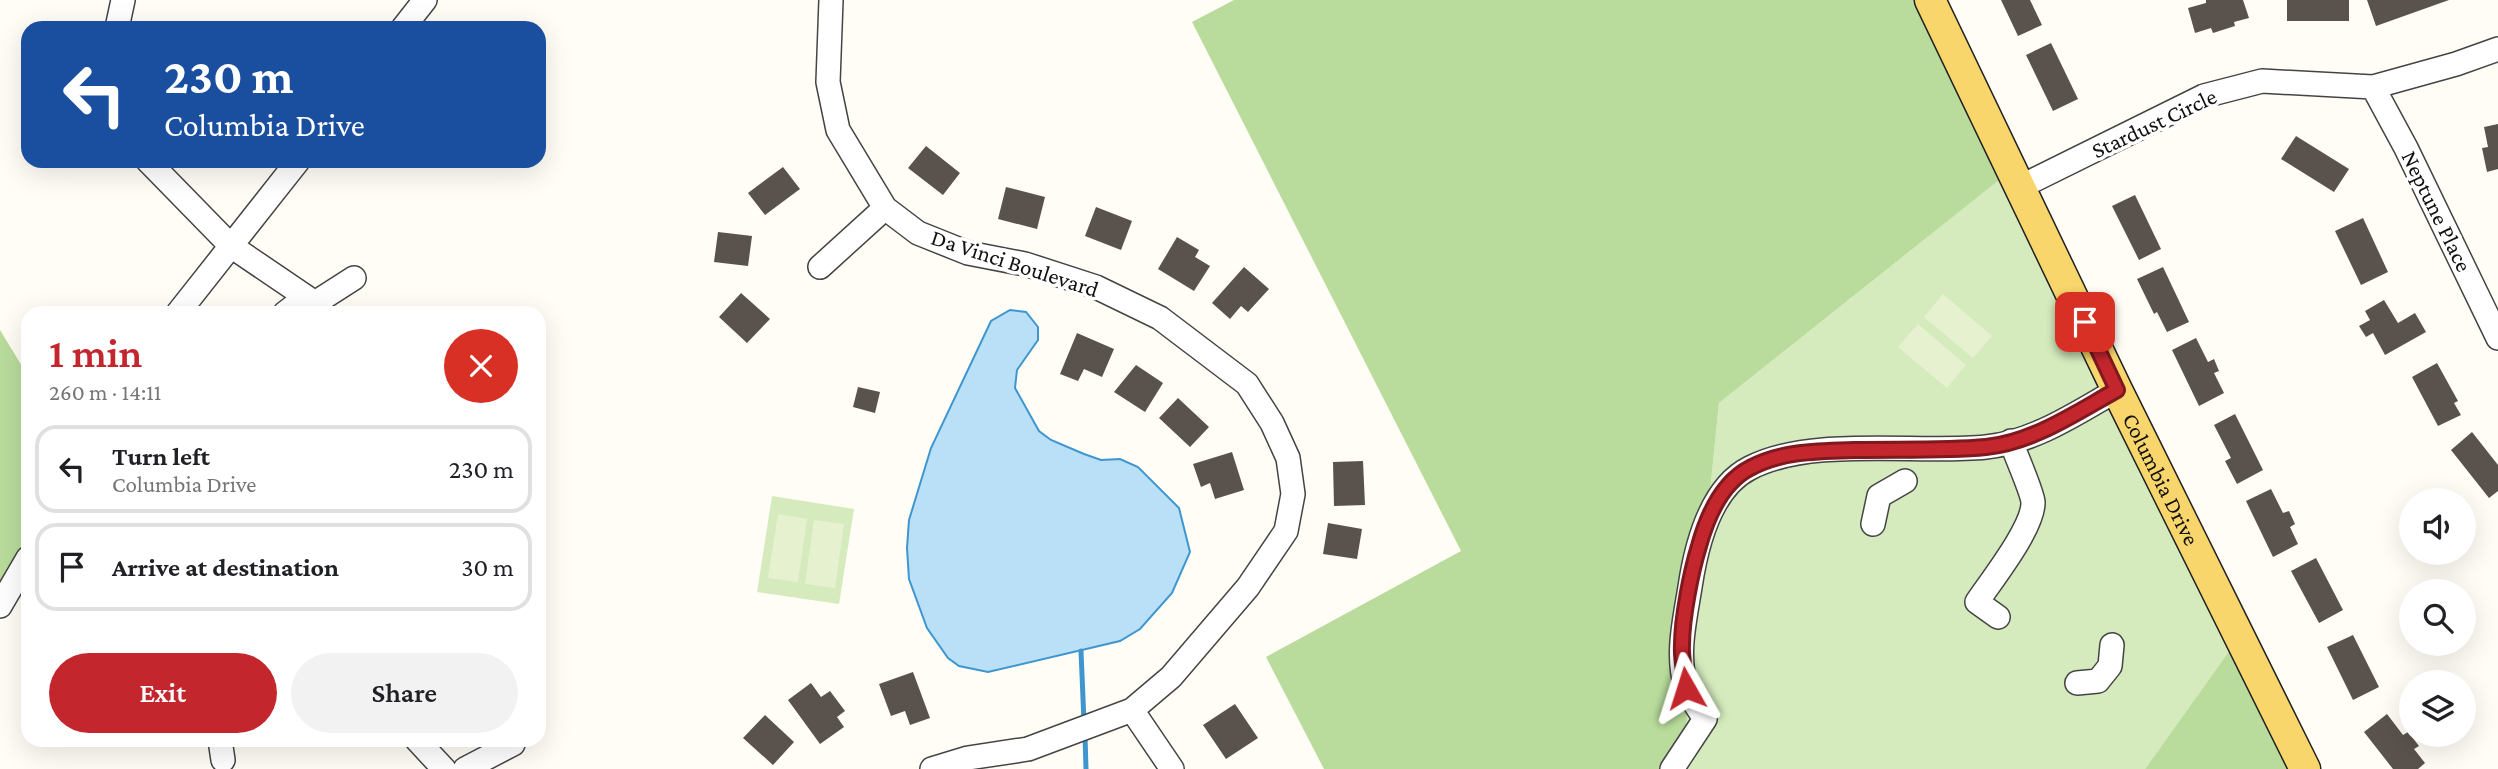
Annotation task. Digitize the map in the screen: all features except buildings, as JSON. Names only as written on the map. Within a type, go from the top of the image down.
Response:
[{"type":"main road","name":"Columbia Drive","points":[[1930,0],[2117,390],[2305,769]]},
{"type":"street","points":[[118,21],[123,0]]},
{"type":"street","points":[[408,21],[425,0]]},
{"type":"street","name":"Da Vinci Boulevard","points":[[831,0],[828,82],[838,130],[885,208],[918,233],[968,253],[1025,264],[1096,286],[1160,318],[1247,384],[1272,423],[1288,458],[1293,494],[1286,531],[1248,587],[1171,677],[1132,710],[1028,749],[968,758],[932,769]]},
{"type":"street","name":"Stardust Circle","points":[[2020,187],[2204,96],[2262,81],[2373,87],[2456,64],[2498,49]]},
{"type":"street","name":"Neptune Place","points":[[2373,87],[2406,148],[2498,338]]},
{"type":"street","points":[[155,168],[231,246],[313,304],[354,278]]},
{"type":"street","points":[[184,306],[292,168]]},
{"type":"street","points":[[820,267],[885,208]]},
{"type":"street","points":[[1672,769],[1710,722],[1686,688],[1682,646],[1694,562],[1706,523],[1716,502],[1749,468],[1810,451],[1988,447],[2029,436],[2117,390]]},
{"type":"street","points":[[1998,617],[1977,602],[2027,523],[2033,503],[2011,441]]},
{"type":"street","points":[[1873,524],[1879,496],[1905,481]]},
{"type":"street","points":[[0,606],[21,570]]},
{"type":"street","points":[[2077,683],[2098,681],[2110,666],[2112,645]]},
{"type":"street","points":[[1132,710],[1172,769]]},
{"type":"street","points":[[423,747],[443,769]]},
{"type":"street","points":[[464,769],[507,747]]},
{"type":"green space","points":[[1234,0],[1922,0],[2003,177],[1719,403],[1682,769],[1324,769],[1266,657],[1461,551],[1192,22]]},
{"type":"green space","points":[[2003,177],[2239,638],[2145,769],[1682,769],[1719,403]]},
{"type":"green space","points":[[1943,294],[1992,336],[1973,358],[1924,317]]},
{"type":"green space","points":[[1918,324],[1966,365],[1947,388],[1898,347]]},
{"type":"green space","points":[[0,330],[21,364],[21,556],[0,597]]},
{"type":"green space","points":[[772,496],[854,509],[839,604],[757,592]]},
{"type":"green space","points":[[778,514],[807,519],[798,582],[768,578]]},
{"type":"green space","points":[[814,520],[844,524],[835,588],[805,584]]},
{"type":"green space","points":[[2238,639],[2303,769],[2145,769]]},
{"type":"water","points":[[1010,310],[1026,312],[1038,327],[1038,340],[1017,370],[1015,388],[1039,431],[1051,440],[1084,454],[1101,460],[1120,459],[1138,467],[1179,508],[1190,552],[1172,593],[1140,629],[1120,641],[988,672],[959,666],[948,658],[927,628],[909,579],[907,548],[909,520],[931,448],[991,321]]},
{"type":"waterway","points":[[1081,651],[1084,722]]},
{"type":"waterway","points":[[1085,735],[1086,769]]},
{"type":"route","points":[[1686,688],[1682,646],[1694,562],[1706,523],[1716,502],[1735,480],[1749,468],[1810,451],[1988,447],[2029,436],[2117,390],[2085,322]]}]
